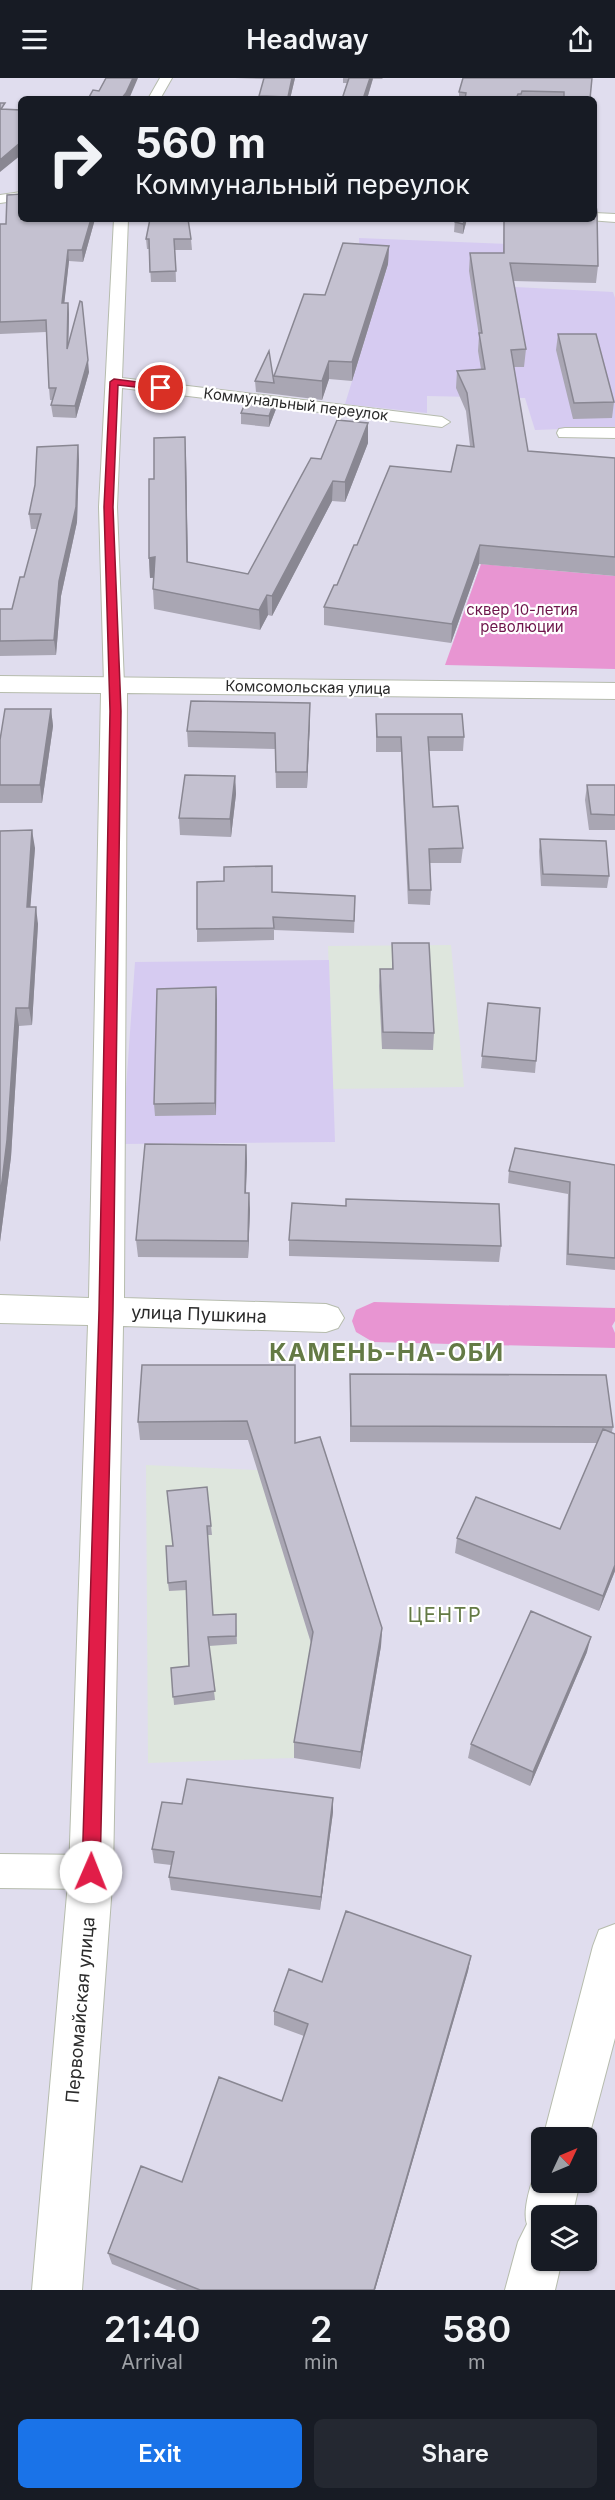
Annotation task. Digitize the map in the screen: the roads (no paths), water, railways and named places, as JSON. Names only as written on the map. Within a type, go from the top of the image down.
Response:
[{"type":"street","points":[[156,96],[166,78]]},
{"type":"street","points":[[0,199],[18,196]]},
{"type":"street","points":[[597,217],[615,218]]},
{"type":"street","name":"Первомайская улица","points":[[57,2290],[91,1872],[106,1310],[114,684],[108,507],[121,222]]},
{"type":"street","name":"Коммунальный переулок","points":[[114,382],[442,422]]},
{"type":"street","points":[[565,434],[615,433]]},
{"type":"street","name":"Комсомольская улица","points":[[0,684],[615,692]]},
{"type":"street","name":"улица Пушкина","points":[[0,1309],[106,1310],[326,1318]]},
{"type":"street","points":[[0,1871],[91,1872]]},
{"type":"street","points":[[570,2127],[615,1946]]},
{"type":"street","points":[[530,2290],[535,2271]]},
{"type":"district","name":"КАМЕНЬ-НА-ОБИ","points":[[387,1352]]},
{"type":"district","name":"ЦЕНТР","points":[[445,1615]]},
{"type":"park label","name":"сквер 10-летия революции","points":[[522,618]]}]
